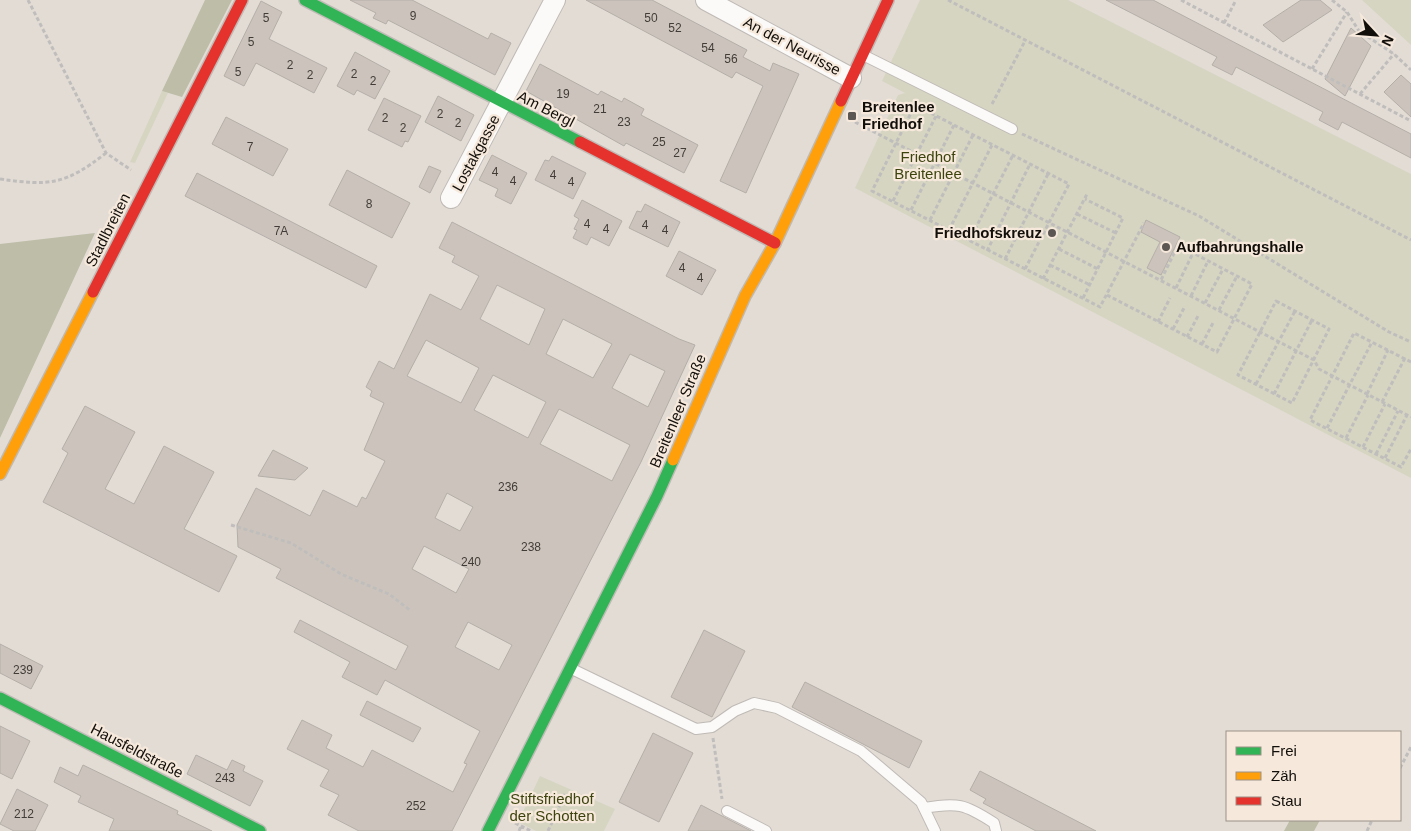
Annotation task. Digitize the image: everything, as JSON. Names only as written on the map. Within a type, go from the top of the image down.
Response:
[{"type":"street","name":"Stadlbreiten","points":[[0,474],[242,0]]},
{"type":"street","name":"Am Bergl","points":[[305,0],[502,104],[775,244]]},
{"type":"street","name":"Lostakgasse","points":[[451,198],[555,0]]},
{"type":"street","name":"An der Neurisse","points":[[706,0],[851,78]]},
{"type":"street","name":"Breitenleer Straße","points":[[488,831],[661,488],[745,296],[775,244],[861,54],[888,0]]},
{"type":"street","name":"Hausfeldstraße","points":[[0,698],[260,831]]},
{"type":"lane","points":[[861,54],[1012,130]]},
{"type":"lane","points":[[570,667],[696,729],[712,727],[735,711],[754,703],[777,708],[861,751],[921,802],[935,831]]},
{"type":"lane","points":[[924,808],[950,803],[973,810],[994,823],[996,831]]},
{"type":"lane","points":[[727,811],[766,831]]},
{"type":"path","points":[[28,0],[106,153],[124,166],[150,180]]},
{"type":"path","points":[[948,0],[1411,240]]},
{"type":"path","points":[[1181,0],[1411,121]]},
{"type":"path","points":[[1224,23],[1236,0]]},
{"type":"path","points":[[1332,0],[1347,12],[1359,31],[1394,54],[1411,70]]},
{"type":"path","points":[[1312,69],[1347,12]]},
{"type":"path","points":[[985,117],[1025,40]]},
{"type":"path","points":[[1360,94],[1394,54]]},
{"type":"path","points":[[1025,269],[1069,184],[915,105],[872,191],[987,251],[1100,307],[1144,223]]},
{"type":"path","points":[[893,201],[936,116]]},
{"type":"path","points":[[855,122],[917,152],[1314,360],[1319,370],[1411,418]]},
{"type":"path","points":[[910,210],[954,125]]},
{"type":"path","points":[[1012,130],[1199,216],[1389,332],[1411,342]]},
{"type":"path","points":[[930,220],[973,135]]},
{"type":"path","points":[[949,230],[992,145]]},
{"type":"path","points":[[0,179],[38,184],[61,181],[75,175],[106,153]]},
{"type":"path","points":[[969,241],[1013,155]]},
{"type":"path","points":[[987,251],[1030,164]]},
{"type":"path","points":[[1006,260],[1048,174]]},
{"type":"path","points":[[1043,279],[1087,194]]},
{"type":"path","points":[[1083,298],[1123,218],[1085,198]]},
{"type":"path","points":[[1077,214],[1116,234]]},
{"type":"path","points":[[1107,295],[1217,352],[1252,284],[1178,245],[1161,280]]},
{"type":"path","points":[[1059,249],[1098,269]]},
{"type":"path","points":[[1176,288],[1193,253]]},
{"type":"path","points":[[1191,296],[1208,261]]},
{"type":"path","points":[[1050,265],[1090,285]]},
{"type":"path","points":[[1205,303],[1223,269]]},
{"type":"path","points":[[1219,310],[1237,276]]},
{"type":"path","points":[[1158,322],[1170,298]]},
{"type":"path","points":[[1276,301],[1312,320],[1329,329],[1292,403],[1238,375],[1276,301]]},
{"type":"path","points":[[1173,329],[1184,308]]},
{"type":"path","points":[[1256,384],[1295,311]]},
{"type":"path","points":[[1187,337],[1199,314]]},
{"type":"path","points":[[1274,394],[1312,320]]},
{"type":"path","points":[[1202,344],[1214,322]]},
{"type":"path","points":[[1411,362],[1354,333],[1310,420],[1402,467],[1411,449]]},
{"type":"path","points":[[1326,428],[1372,342]]},
{"type":"path","points":[[1346,438],[1388,350]]},
{"type":"path","points":[[1363,447],[1405,358]]},
{"type":"path","points":[[1376,454],[1398,411]]},
{"type":"path","points":[[1385,458],[1407,415]]},
{"type":"path","points":[[231,525],[291,543],[341,574],[389,594],[411,611]]},
{"type":"path","points":[[712,727],[722,801],[727,811]]},
{"type":"path","points":[[1401,766],[1411,747]]},
{"type":"path","points":[[548,831],[565,794]]},
{"type":"path","points":[[519,831],[521,826],[531,831]]},
{"type":"green space","points":[[205,0],[232,0],[182,97],[162,91]]},
{"type":"green space","name":"Friedhof Breitenlee","points":[[920,0],[1068,0],[1411,174],[1411,478],[855,188],[898,95],[905,93],[882,81]]},
{"type":"green space","points":[[1362,0],[1411,0],[1411,45]]},
{"type":"green space","points":[[162,91],[168,93],[135,163],[130,162]]},
{"type":"green space","points":[[95,233],[0,438],[0,244]]},
{"type":"green space","name":"Stiftsfriedhof der Schotten","points":[[540,776],[615,809],[604,831],[536,831],[518,822]]},
{"type":"green space","points":[[1289,821],[1319,821],[1314,831],[1284,831]]},
{"type":"building","points":[[350,0],[412,0],[488,39],[491,33],[511,43],[495,75],[388,20],[386,24],[373,18],[376,13]]},
{"type":"building","points":[[586,0],[652,0],[747,50],[743,57],[770,71],[773,63],[799,74],[746,193],[720,181],[763,86],[736,72],[732,78]]},
{"type":"building","points":[[1106,0],[1153,0],[1411,134],[1411,158],[1342,122],[1338,130],[1319,120],[1323,112],[1236,67],[1232,75],[1212,65],[1217,57]]},
{"type":"building","points":[[1301,0],[1320,0],[1332,10],[1283,42],[1263,25]]},
{"type":"building","points":[[261,1],[282,12],[269,39],[327,68],[314,93],[256,63],[244,86],[224,76]]},
{"type":"building","points":[[1351,28],[1371,46],[1345,96],[1325,79]]},
{"type":"building","points":[[355,52],[390,71],[375,99],[357,90],[354,95],[337,86]]},
{"type":"building","points":[[540,64],[598,95],[601,91],[622,102],[624,98],[644,109],[641,115],[698,145],[684,173],[626,143],[624,146],[526,91]]},
{"type":"building","points":[[1401,75],[1411,84],[1411,117],[1384,92]]},
{"type":"building","points":[[438,96],[474,115],[461,141],[425,122]]},
{"type":"building","points":[[384,98],[421,116],[408,142],[405,141],[402,147],[368,130]]},
{"type":"building","points":[[226,117],[288,149],[273,176],[212,144]]},
{"type":"building","points":[[492,155],[527,173],[511,204],[495,196],[498,189],[479,180]]},
{"type":"building","points":[[552,156],[586,173],[573,199],[535,180],[545,160],[549,161]]},
{"type":"building","points":[[429,166],[441,171],[430,193],[419,187]]},
{"type":"building","points":[[347,170],[410,203],[392,238],[329,205]]},
{"type":"building","points":[[197,173],[377,266],[366,288],[185,196]]},
{"type":"building","points":[[582,200],[622,221],[609,246],[591,237],[587,245],[573,238],[577,230],[574,229],[579,219],[574,216]]},
{"type":"building","points":[[645,204],[680,222],[668,247],[629,228],[637,211],[641,212]]},
{"type":"building","name":"Aufbahrungshalle","points":[[1146,220],[1180,237],[1161,275],[1147,268],[1160,242],[1141,232]]},
{"type":"building","points":[[452,222],[679,339],[695,345],[641,462],[452,831],[359,831],[328,815],[339,795],[320,786],[329,770],[287,749],[302,720],[332,735],[326,748],[363,767],[372,750],[453,792],[467,764],[464,763],[480,731],[385,680],[377,695],[342,677],[350,662],[294,632],[300,620],[396,670],[408,646],[276,578],[281,569],[238,547],[237,525],[256,488],[310,516],[323,490],[357,507],[362,497],[366,499],[385,461],[364,450],[384,403],[370,396],[372,391],[366,387],[379,361],[394,369],[430,294],[461,310],[479,276],[452,262],[455,256],[439,248]],"holes":[[[497,285],[545,309],[529,345],[480,319]],[[563,319],[612,344],[593,378],[546,354]],[[426,340],[479,368],[461,403],[407,376]],[[630,354],[665,371],[648,407],[612,388]],[[493,375],[546,402],[528,438],[474,410]],[[559,409],[630,445],[612,481],[540,444]],[[447,493],[473,507],[460,531],[435,518]],[[424,546],[469,569],[456,593],[412,569]],[[468,622],[512,645],[499,670],[455,647]]]},
{"type":"building","points":[[679,251],[716,270],[702,295],[666,276]]},
{"type":"building","points":[[85,406],[135,432],[105,489],[134,504],[164,446],[214,472],[184,529],[237,556],[219,592],[43,502],[68,453],[62,449]]},
{"type":"building","points":[[273,450],[308,468],[295,480],[258,476]]},
{"type":"building","points":[[704,630],[745,651],[712,717],[671,697]]},
{"type":"building","points":[[0,644],[43,666],[31,689],[0,673]]},
{"type":"building","points":[[805,682],[922,741],[909,768],[792,707]]},
{"type":"building","points":[[367,701],[421,728],[413,742],[360,715]]},
{"type":"building","points":[[0,726],[30,741],[12,779],[0,773]]},
{"type":"building","points":[[653,733],[693,753],[659,822],[619,802]]},
{"type":"building","points":[[196,755],[227,770],[232,760],[245,766],[243,771],[263,781],[250,806],[187,774]]},
{"type":"building","points":[[83,765],[178,811],[177,814],[212,831],[109,831],[114,819],[78,802],[81,796],[54,782],[60,767],[78,776]]},
{"type":"building","points":[[980,771],[1096,831],[1036,831],[983,803],[986,799],[970,790]]},
{"type":"building","points":[[17,789],[48,805],[35,831],[14,831],[0,824]]},
{"type":"building","points":[[701,805],[724,817],[751,831],[688,831]]},
{"type":"traffic: fast","points":[[305,0],[580,142]]},
{"type":"traffic: fast","points":[[488,831],[657,496],[673,460]]},
{"type":"traffic: fast","points":[[0,698],[260,831]]},
{"type":"traffic: slow","points":[[673,460],[745,296],[775,243],[841,101]]},
{"type":"traffic: slow","points":[[0,474],[93,292]]},
{"type":"traffic: jam","points":[[93,292],[242,0]]},
{"type":"traffic: jam","points":[[841,101],[888,0]]},
{"type":"traffic: jam","points":[[580,142],[775,243]]},
{"type":"place","name":"Breitenlee Friedhof","points":[[852,116]]},
{"type":"place","name":"Friedhofskreuz","points":[[1052,233]]},
{"type":"place","name":"Aufbahrungshalle","points":[[1166,247]]}]
